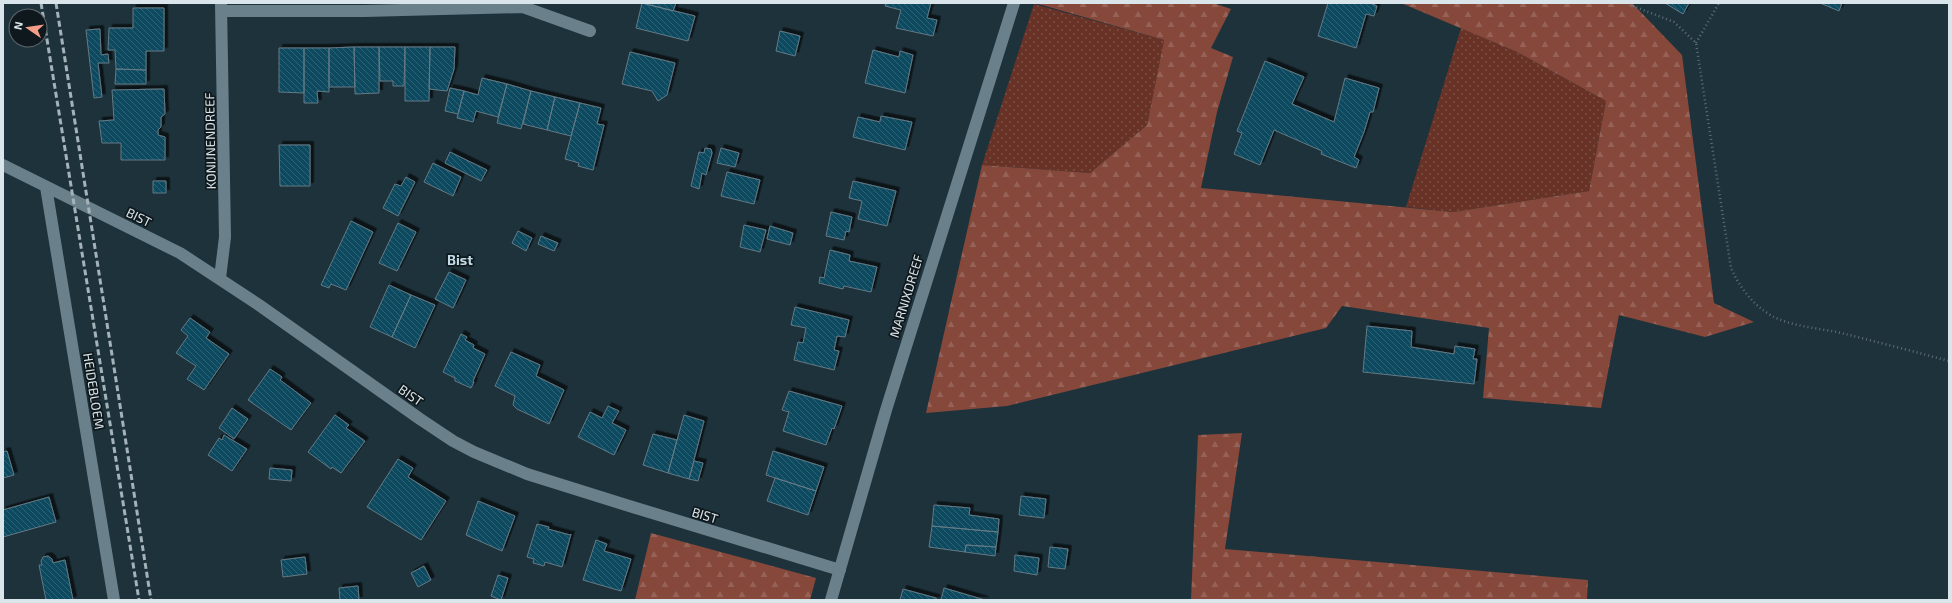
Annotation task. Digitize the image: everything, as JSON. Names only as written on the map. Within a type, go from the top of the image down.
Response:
[{"type":"street","name":"MARNIXDREEF","points":[[831,600],[927,275],[1014,3]]},
{"type":"street","points":[[222,7],[364,11],[523,7],[590,31]]},
{"type":"street","name":"KONIJNENDREEF","points":[[220,278],[225,237],[222,7]]},
{"type":"street","name":"BIST","points":[[3,165],[180,253],[220,278],[420,419],[453,441],[474,452],[527,474],[626,506],[840,570]]},
{"type":"street","name":"HEIDEBLOEM","points":[[46,187],[114,600]]},
{"type":"path","points":[[1625,3],[1674,22],[1696,42],[1731,268],[1739,285],[1760,308],[1773,316],[1802,326],[1838,332],[1949,361]]},
{"type":"path","points":[[1696,42],[1719,3]]},
{"type":"shaded area","points":[[1034,4],[1164,40],[1147,125],[1090,173],[982,165]]},
{"type":"shaded area","points":[[1461,28],[1517,52],[1606,101],[1589,191],[1453,212],[1406,207]]},
{"type":"green space","points":[[1035,3],[1213,3],[1231,9],[1211,48],[1233,57],[1217,112],[1201,188],[1453,212],[1589,191],[1606,101],[1517,52],[1401,3],[1632,3],[1682,55],[1714,303],[1754,322],[1705,337],[1619,315],[1601,408],[1483,398],[1489,328],[1342,306],[1326,328],[1007,406],[926,413],[982,165],[1090,173],[1147,125],[1164,40]]},
{"type":"green space","points":[[1242,433],[1225,549],[1588,580],[1587,600],[1191,600],[1198,435]]},
{"type":"green space","points":[[651,533],[816,578],[810,600],[635,600]]},
{"type":"building","points":[[642,3],[695,16],[688,41],[636,28]]},
{"type":"building","points":[[642,3],[676,3],[673,11]]},
{"type":"building","points":[[886,3],[931,3],[927,18],[937,20],[933,36],[896,28],[901,10],[885,6]]},
{"type":"building","points":[[1328,3],[1370,3],[1377,6],[1374,16],[1366,14],[1356,48],[1318,36]]},
{"type":"building","points":[[1665,3],[1689,3],[1683,14]]},
{"type":"building","points":[[1820,3],[1842,3],[1839,11]]},
{"type":"building","points":[[133,8],[164,8],[164,51],[146,51],[146,70],[116,69],[115,50],[108,50],[109,28],[133,28]]},
{"type":"building","points":[[100,29],[101,55],[108,54],[109,63],[98,63],[102,97],[94,98],[86,30]]},
{"type":"building","points":[[780,31],[800,36],[795,56],[776,51]]},
{"type":"building","points":[[354,47],[379,47],[379,93],[355,94]]},
{"type":"building","points":[[354,47],[355,87],[329,87],[329,48]]},
{"type":"building","points":[[379,47],[405,47],[404,86],[393,86],[393,81],[380,81]]},
{"type":"building","points":[[405,47],[430,47],[429,101],[405,101]]},
{"type":"building","points":[[430,47],[455,47],[454,69],[447,91],[429,89]]},
{"type":"building","points":[[279,48],[304,48],[304,93],[279,92]]},
{"type":"building","points":[[304,48],[329,48],[329,92],[317,91],[318,103],[304,103]]},
{"type":"building","points":[[873,50],[899,57],[900,51],[913,55],[905,93],[865,83]]},
{"type":"building","points":[[630,52],[675,63],[667,95],[658,101],[652,91],[622,84]]},
{"type":"building","points":[[1265,61],[1304,77],[1292,104],[1334,122],[1345,78],[1379,88],[1373,112],[1370,112],[1354,157],[1359,160],[1356,168],[1321,154],[1322,151],[1274,130],[1260,165],[1234,154],[1242,133],[1237,131]]},
{"type":"building","points":[[116,69],[146,70],[146,84],[115,84]]},
{"type":"building","points":[[482,78],[507,84],[498,117],[476,111],[473,122],[457,118],[464,91],[478,95]]},
{"type":"building","points":[[507,84],[531,91],[521,129],[497,123]]},
{"type":"building","points":[[450,88],[464,91],[458,114],[445,111]]},
{"type":"building","points":[[164,89],[165,114],[161,117],[161,127],[158,130],[158,135],[165,137],[165,160],[121,160],[121,143],[102,143],[99,121],[114,120],[112,90]]},
{"type":"building","points":[[531,91],[555,97],[547,130],[523,124]]},
{"type":"building","points":[[555,97],[580,103],[571,136],[547,130]]},
{"type":"building","points":[[580,103],[601,108],[597,124],[604,125],[593,170],[578,166],[579,163],[565,159]]},
{"type":"building","points":[[881,116],[912,122],[905,150],[853,137],[858,117],[880,122]]},
{"type":"building","points":[[279,145],[310,145],[310,186],[280,186]]},
{"type":"building","points":[[705,148],[711,149],[712,153],[706,175],[702,173],[699,189],[691,186],[699,152],[704,153]]},
{"type":"building","points":[[721,148],[739,153],[735,167],[717,163]]},
{"type":"building","points":[[450,152],[487,170],[481,181],[445,163]]},
{"type":"building","points":[[433,163],[461,177],[453,196],[424,182]]},
{"type":"building","points":[[727,172],[760,180],[754,204],[721,196]]},
{"type":"building","points":[[406,177],[415,182],[398,216],[383,208],[395,184],[401,186]]},
{"type":"building","points":[[153,181],[166,181],[166,193],[153,193]]},
{"type":"building","points":[[853,181],[896,191],[887,226],[858,219],[862,201],[849,198]]},
{"type":"building","points":[[831,212],[852,217],[849,232],[846,231],[844,240],[826,236]]},
{"type":"building","points":[[351,221],[373,232],[346,290],[331,284],[329,288],[321,285]]},
{"type":"building","points":[[398,223],[416,232],[397,271],[379,263]]},
{"type":"building","points":[[744,225],[766,230],[760,252],[740,247]]},
{"type":"building","points":[[770,226],[793,233],[790,245],[767,239]]},
{"type":"building","points":[[518,231],[532,238],[526,251],[512,243]]},
{"type":"building","points":[[541,236],[558,243],[554,251],[538,244]]},
{"type":"building","points":[[830,250],[850,255],[849,261],[877,267],[871,292],[844,286],[843,289],[819,283],[820,277],[824,278]]},
{"type":"building","points":[[449,272],[466,280],[453,308],[435,299]]},
{"type":"building","points":[[389,285],[411,295],[392,337],[370,327]]},
{"type":"building","points":[[411,295],[435,305],[415,348],[392,337]]},
{"type":"building","points":[[795,307],[849,320],[845,337],[837,336],[834,350],[839,351],[834,370],[794,360],[798,342],[803,343],[806,328],[791,325]]},
{"type":"building","points":[[190,318],[210,332],[206,338],[229,354],[204,390],[187,379],[196,366],[176,353],[188,336],[181,330]]},
{"type":"building","points":[[1367,326],[1412,331],[1411,347],[1454,354],[1455,346],[1475,349],[1473,359],[1477,359],[1474,384],[1363,372]]},
{"type":"building","points":[[461,334],[467,337],[465,340],[474,345],[473,348],[485,354],[471,388],[455,381],[455,378],[443,372]]},
{"type":"building","points":[[511,352],[540,365],[536,376],[564,390],[549,424],[517,409],[513,405],[515,396],[495,386]]},
{"type":"building","points":[[270,369],[282,377],[280,380],[311,403],[291,430],[248,400]]},
{"type":"building","points":[[789,391],[842,406],[834,429],[832,428],[826,445],[783,431],[789,412],[782,410]]},
{"type":"building","points":[[608,406],[619,411],[612,423],[626,430],[614,455],[578,437],[590,412],[602,418]]},
{"type":"building","points":[[232,408],[248,419],[234,439],[219,428]]},
{"type":"building","points":[[335,415],[349,425],[346,428],[365,441],[341,473],[332,467],[331,469],[308,452]]},
{"type":"building","points":[[684,415],[704,421],[689,479],[668,473]]},
{"type":"building","points":[[653,434],[677,440],[668,473],[643,465]]},
{"type":"building","points":[[224,435],[247,449],[232,471],[208,455],[219,438],[222,440]]},
{"type":"building","points":[[7,451],[14,475],[3,478],[3,452]]},
{"type":"building","points":[[773,451],[824,467],[816,491],[766,475]]},
{"type":"building","points":[[398,459],[413,468],[408,477],[446,501],[421,540],[367,507]]},
{"type":"building","points":[[694,461],[703,463],[698,481],[689,479]]},
{"type":"building","points":[[270,468],[292,470],[291,481],[269,479]]},
{"type":"building","points":[[775,478],[816,491],[808,515],[767,501]]},
{"type":"building","points":[[1021,496],[1046,499],[1044,518],[1019,515]]},
{"type":"building","points":[[49,497],[56,522],[3,537],[3,510]]},
{"type":"building","points":[[478,501],[515,516],[502,551],[466,535]]},
{"type":"building","points":[[934,505],[970,508],[969,515],[999,519],[998,532],[932,526]]},
{"type":"building","points":[[537,524],[549,527],[548,529],[571,534],[562,567],[545,562],[544,566],[533,563],[534,559],[527,557]]},
{"type":"building","points":[[932,526],[998,532],[996,547],[966,545],[965,552],[929,547]]},
{"type":"building","points":[[596,540],[607,544],[604,551],[631,559],[621,591],[583,580]]},
{"type":"building","points":[[966,545],[996,547],[995,556],[965,552]]},
{"type":"building","points":[[1050,547],[1068,549],[1065,569],[1048,567]]},
{"type":"building","points":[[1015,555],[1039,558],[1037,575],[1014,571]]},
{"type":"building","points":[[48,556],[52,559],[53,563],[65,560],[73,600],[46,600],[39,565],[42,565],[41,561],[43,557]]},
{"type":"building","points":[[305,557],[307,574],[283,577],[281,560]]},
{"type":"building","points":[[424,566],[431,580],[418,587],[411,573]]},
{"type":"building","points":[[498,575],[508,578],[501,600],[491,596]]},
{"type":"building","points":[[358,586],[359,600],[340,600],[339,588]]},
{"type":"building","points":[[944,588],[985,600],[941,600]]},
{"type":"building","points":[[903,589],[936,598],[937,600],[900,600]]},
{"type":"railway","points":[[41,3],[139,600]]},
{"type":"railway","points":[[56,3],[151,600]]},
{"type":"district","name":"Bist","points":[[460,260]]}]
